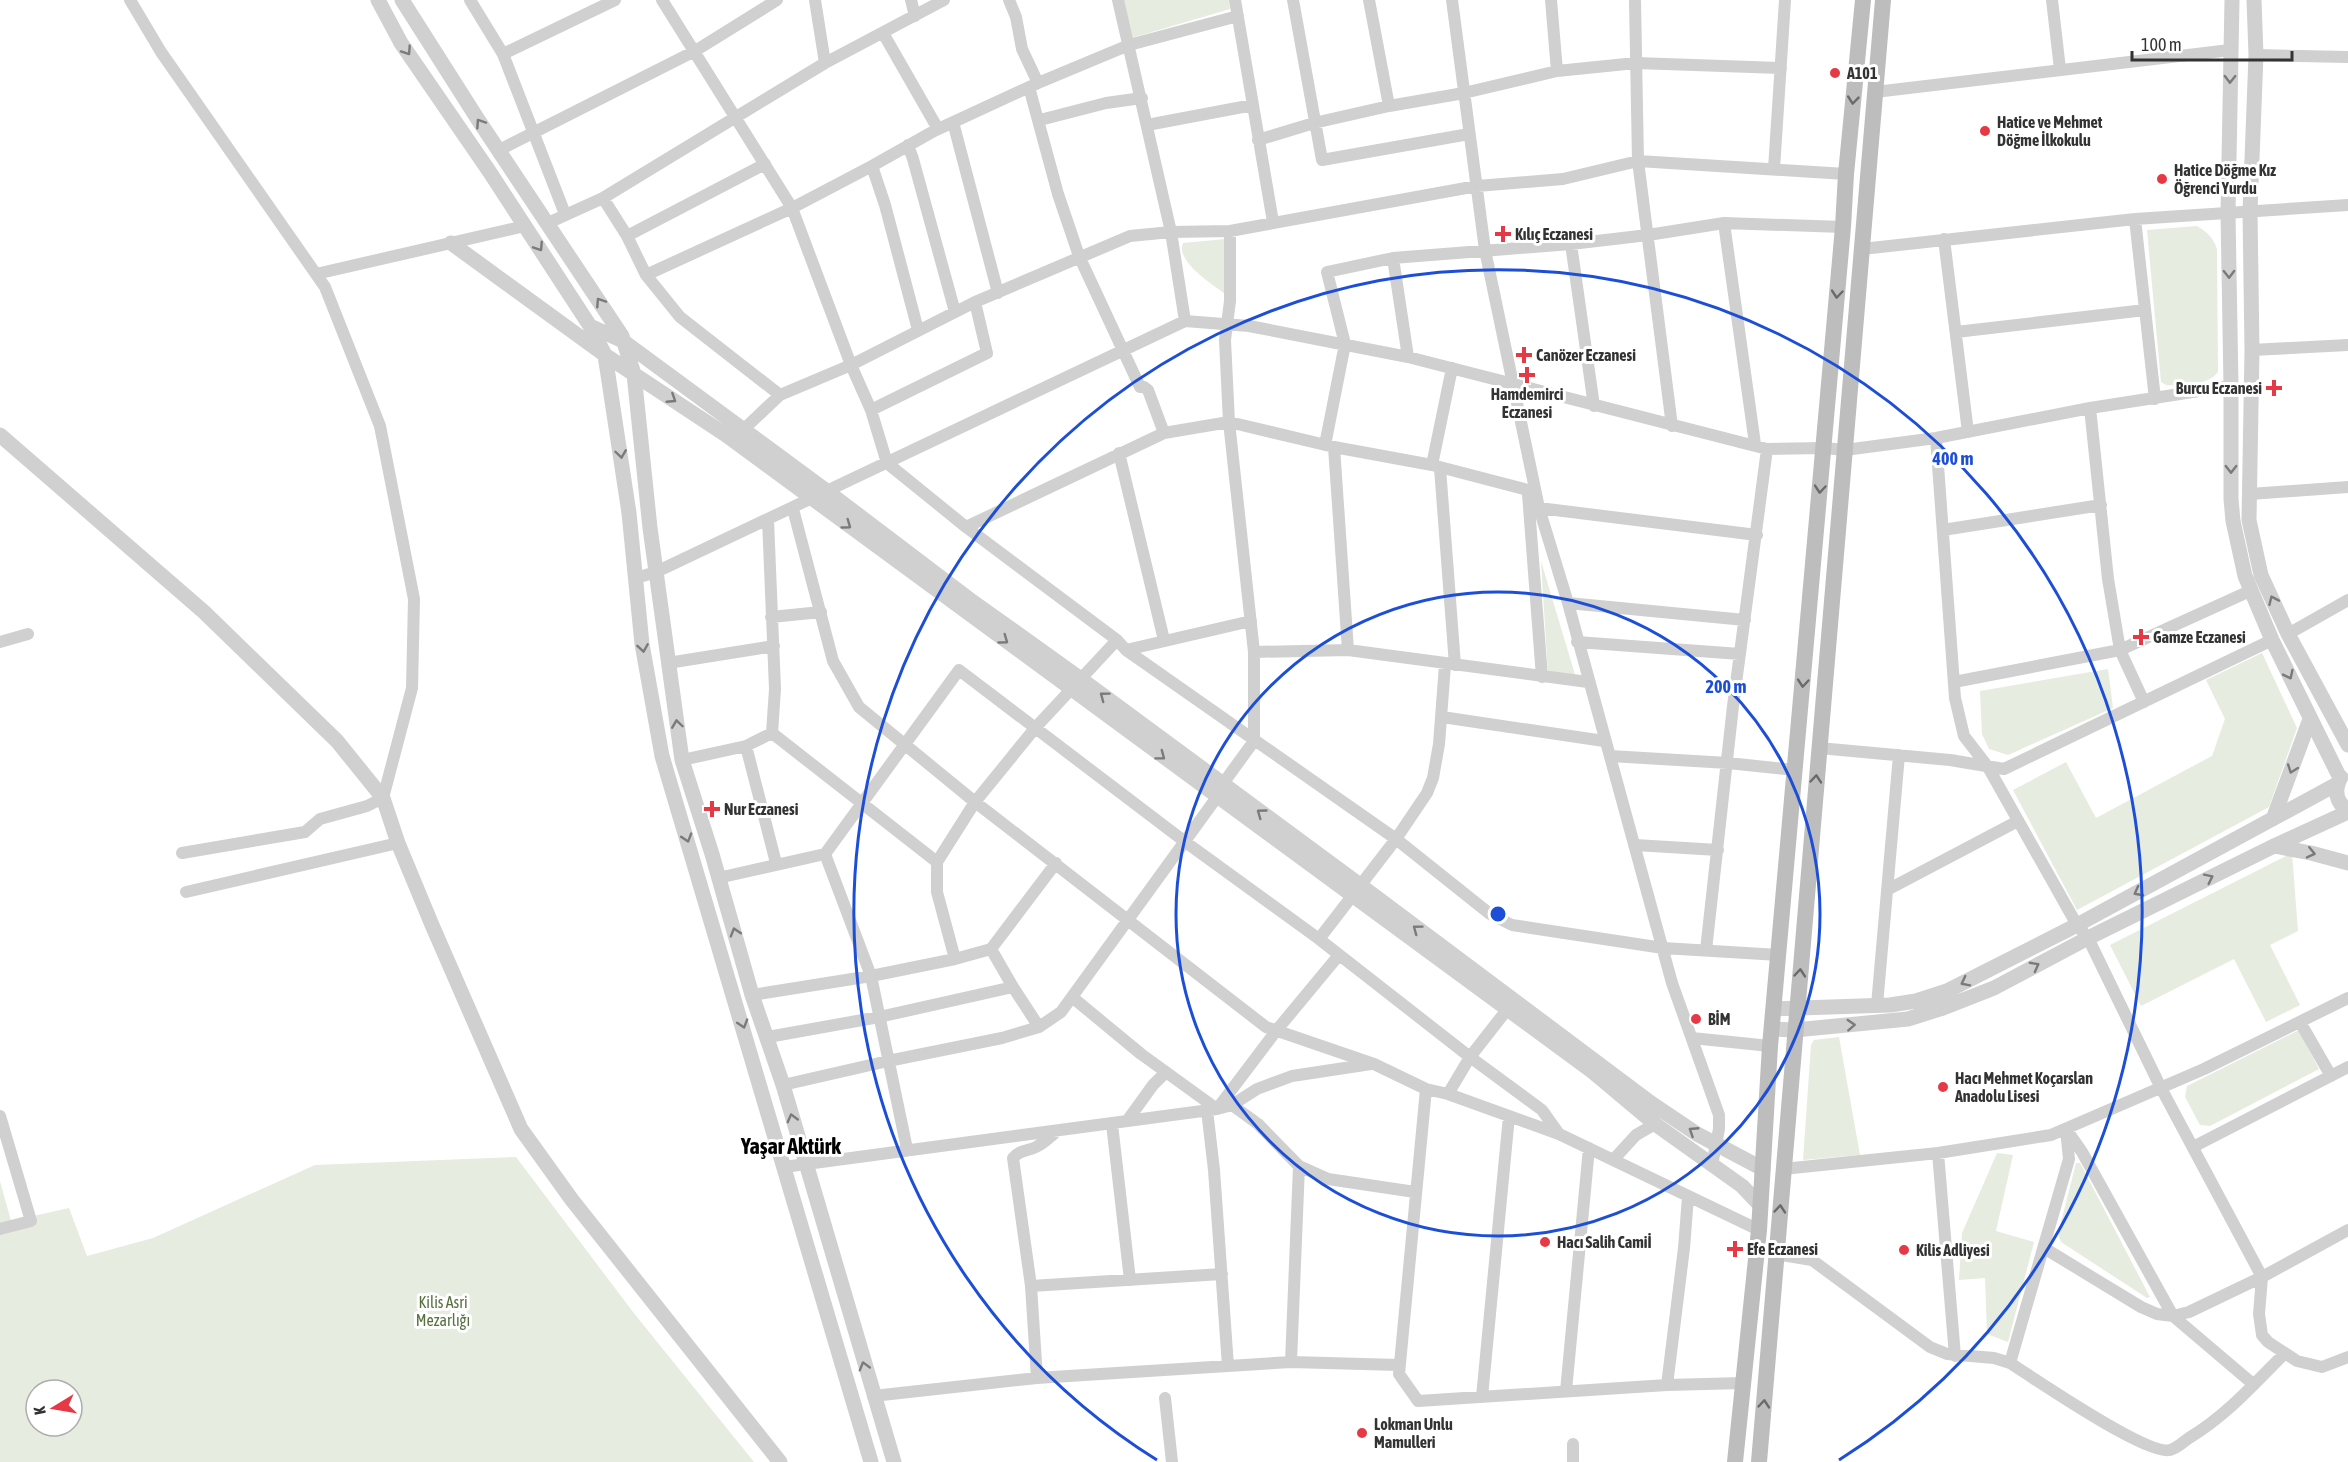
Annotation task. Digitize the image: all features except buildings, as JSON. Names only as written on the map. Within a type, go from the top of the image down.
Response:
[{"type":"main road","points":[[1735,1462],[1759,1230],[1771,1038],[1863,0]]},
{"type":"main road","points":[[1759,1462],[1883,0]]},
{"type":"street","points":[[130,0],[161,52],[325,287],[380,426],[414,599],[412,688],[383,798],[367,806],[320,819],[304,832],[182,853]]},
{"type":"street","points":[[378,0],[401,43],[525,226],[590,326],[605,355],[636,578],[642,644],[662,756],[871,1462]]},
{"type":"street","points":[[385,14],[404,0],[623,340],[634,374],[656,572],[682,760],[752,995],[783,1085],[894,1462]]},
{"type":"street","points":[[470,0],[503,54],[565,214]]},
{"type":"street","points":[[503,54],[615,0]]},
{"type":"street","points":[[662,0],[792,208],[851,365],[871,410],[886,463],[966,527],[1117,640],[1126,650],[1396,839],[1490,915],[1512,926],[1663,948],[1779,955]]},
{"type":"street","points":[[499,150],[695,51],[777,0]]},
{"type":"street","points":[[815,0],[825,63]]},
{"type":"street","points":[[911,0],[915,16]]},
{"type":"street","points":[[548,223],[603,198],[825,63],[944,0]]},
{"type":"street","points":[[1009,0],[1016,17],[1022,49],[1034,85],[1058,194],[1079,256],[1140,387],[1148,390],[1164,433]]},
{"type":"street","points":[[1118,0],[1171,232],[1185,321]]},
{"type":"street","points":[[1235,0],[1273,222]]},
{"type":"street","points":[[1293,0],[1322,160],[1469,134]]},
{"type":"street","points":[[1369,0],[1389,106]]},
{"type":"street","points":[[1452,0],[1485,250],[1539,508],[1568,603],[1663,948],[1719,1115],[1719,1129],[1712,1165]]},
{"type":"street","points":[[1551,0],[1557,70]]},
{"type":"street","points":[[1635,0],[1638,161],[1672,426]]},
{"type":"street","points":[[1774,169],[1785,0]]},
{"type":"street","points":[[2052,0],[2060,69]]},
{"type":"street","points":[[2232,0],[2228,213],[2231,499],[2237,542],[2252,590],[2272,640],[2310,719],[2342,778]]},
{"type":"street","points":[[2254,0],[2256,55],[2250,211],[2252,350],[2249,520],[2261,575],[2288,634],[2348,745]]},
{"type":"street","points":[[646,275],[792,208],[938,129],[1034,85],[1129,45],[1238,16]]},
{"type":"street","points":[[883,33],[938,129]]},
{"type":"street","points":[[1875,92],[2230,50]]},
{"type":"street","points":[[2256,55],[2348,57]]},
{"type":"street","points":[[1258,140],[1314,123],[1389,106],[1464,93],[1557,70],[1636,63],[1781,68]]},
{"type":"street","points":[[1040,120],[1106,103],[1142,98]]},
{"type":"street","points":[[1147,125],[1253,105]]},
{"type":"street","points":[[953,122],[998,293]]},
{"type":"street","points":[[908,145],[914,159],[955,312]]},
{"type":"street","points":[[744,429],[780,395],[851,365],[975,302],[1130,236],[1171,232],[1230,231],[1477,186],[1563,179],[1638,161],[1846,174]]},
{"type":"street","points":[[627,236],[765,164]]},
{"type":"street","points":[[872,166],[885,205],[918,330]]},
{"type":"street","points":[[603,198],[627,236],[646,275],[680,317],[780,395]]},
{"type":"street","points":[[1862,249],[2135,219],[2348,205]]},
{"type":"street","points":[[2135,219],[2155,399]]},
{"type":"street","points":[[1706,950],[1740,654],[1757,535],[1761,447],[1724,224]]},
{"type":"street","points":[[1348,650],[1329,446],[1345,344],[1327,272],[1393,258],[1571,244],[1648,236],[1724,224],[1843,227]]},
{"type":"street","points":[[316,274],[525,226]]},
{"type":"street","points":[[783,1085],[888,1060],[1002,1038],[1039,1027],[1061,1012],[1095,968],[1126,919],[1254,741],[1254,652],[1229,422],[1226,340],[1229,323],[1230,231]]},
{"type":"street","points":[[1944,239],[1968,432]]},
{"type":"street","points":[[451,243],[605,355],[726,435],[812,499],[1076,684],[1510,1005],[1651,1104],[1716,1145],[1763,1169]]},
{"type":"street","points":[[1571,244],[1594,406]]},
{"type":"street","points":[[1393,258],[1408,357]]},
{"type":"street","points":[[871,410],[987,353],[975,302]]},
{"type":"street","points":[[1956,332],[2145,310]]},
{"type":"street","points":[[636,578],[656,572],[793,509],[1185,321],[1229,323],[1408,357],[1761,447],[1845,450],[1936,438],[2090,408],[2231,386]]},
{"type":"street","points":[[590,326],[623,340],[744,429],[969,599],[1076,684]]},
{"type":"street","points":[[2252,350],[2348,345]]},
{"type":"street","points":[[1319,939],[1396,839],[1427,793],[1433,778],[1450,665],[1436,466],[1452,368]]},
{"type":"street","points":[[2090,408],[2108,579],[2120,650],[2144,702]]},
{"type":"street","points":[[966,527],[1164,433],[1229,422],[1329,446],[1436,466],[1528,490],[1539,508]]},
{"type":"street","points":[[0,435],[204,612],[337,741],[383,798],[399,843],[521,1129],[572,1200],[780,1462]]},
{"type":"street","points":[[1936,438],[1955,698],[1964,736],[1988,767],[2077,925],[2088,938],[2161,1088],[2262,1277],[2259,1314],[2262,1335],[2268,1342],[2297,1361],[2322,1367],[2348,1357]]},
{"type":"street","points":[[1119,453],[1164,640]]},
{"type":"street","points":[[2250,494],[2348,487]]},
{"type":"street","points":[[1528,490],[1542,677]]},
{"type":"street","points":[[1943,530],[2101,505]]},
{"type":"street","points":[[1539,508],[1757,535]]},
{"type":"street","points":[[793,509],[833,661],[859,707],[975,802],[1266,1027],[1374,1064],[1426,1089],[1448,1094],[1559,1134],[1759,1230]]},
{"type":"street","points":[[768,520],[775,689],[772,733]]},
{"type":"street","points":[[1954,682],[2120,650],[2252,590]]},
{"type":"street","points":[[2288,634],[2348,600]]},
{"type":"street","points":[[1568,603],[1745,620]]},
{"type":"street","points":[[771,617],[821,612]]},
{"type":"street","points":[[1126,650],[1251,621]]},
{"type":"street","points":[[0,642],[28,634]]},
{"type":"street","points":[[955,959],[937,892],[937,862],[975,802],[1036,727],[1117,640]]},
{"type":"street","points":[[1819,748],[1950,760],[2004,769],[2272,640]]},
{"type":"street","points":[[1577,642],[1740,654]]},
{"type":"street","points":[[668,663],[774,646]]},
{"type":"street","points":[[1254,652],[1348,650],[1588,682]]},
{"type":"street","points":[[718,878],[776,863],[825,854],[959,670],[1184,841],[1319,939],[1542,1110],[1559,1134]]},
{"type":"street","points":[[1442,717],[1605,741]]},
{"type":"street","points":[[2273,819],[2310,719]]},
{"type":"street","points":[[682,760],[746,746],[772,733]]},
{"type":"street","points":[[772,733],[937,862]]},
{"type":"street","points":[[746,746],[776,863]]},
{"type":"street","points":[[1877,1005],[1899,755]]},
{"type":"street","points":[[1610,756],[1728,763],[1795,770]]},
{"type":"street","points":[[1692,1038],[1771,1038],[1796,1030],[1908,1019],[1994,988],[2088,938],[2348,811],[2339,802],[2336,789],[2342,778]]},
{"type":"street","points":[[1774,1009],[1916,1001],[1947,991],[2077,925],[2273,819],[2342,778]]},
{"type":"street","points":[[1887,890],[2018,821]]},
{"type":"street","points":[[186,892],[399,843]]},
{"type":"street","points":[[1635,845],[1718,850]]},
{"type":"street","points":[[2274,846],[2348,863]]},
{"type":"street","points":[[825,854],[871,976],[907,1149]]},
{"type":"street","points":[[752,995],[871,976],[955,959],[991,949],[1056,863]]},
{"type":"street","points":[[991,949],[1039,1027]]},
{"type":"street","points":[[1228,1366],[1212,1109],[1339,955]]},
{"type":"street","points":[[768,1037],[879,1017],[1013,987]]},
{"type":"street","points":[[1072,997],[1212,1109]]},
{"type":"street","points":[[1783,1169],[1938,1153],[2051,1135],[2204,1070],[2348,998]]},
{"type":"street","points":[[1448,1094],[1470,1057],[1510,1005]]},
{"type":"street","points":[[1510,1005],[1655,1124],[1742,1186],[1760,1205]]},
{"type":"street","points":[[2300,1022],[2331,1076]]},
{"type":"street","points":[[784,1167],[804,1162],[1112,1124],[1212,1109],[1232,1105],[1257,1089],[1292,1076],[1374,1064]]},
{"type":"street","points":[[2193,1147],[2348,1067]]},
{"type":"street","points":[[1127,1121],[1153,1085],[1166,1072]]},
{"type":"street","points":[[1426,1089],[1399,1365],[1399,1374],[1418,1401],[1667,1385],[1743,1383]]},
{"type":"street","points":[[1232,1105],[1258,1124],[1299,1166],[1328,1179],[1415,1192]]},
{"type":"street","points":[[0,1116],[31,1221],[0,1229]]},
{"type":"street","points":[[1482,1396],[1509,1116]]},
{"type":"street","points":[[1112,1124],[1130,1280]]},
{"type":"street","points":[[1614,1159],[1636,1135],[1655,1124]]},
{"type":"street","points":[[2010,1363],[2069,1159],[2066,1129]]},
{"type":"street","points":[[2066,1129],[2082,1152],[2173,1316],[2253,1384]]},
{"type":"street","points":[[1037,1377],[1031,1286],[1013,1158],[1017,1153],[1034,1148],[1057,1131]]},
{"type":"street","points":[[1566,1391],[1589,1148]]},
{"type":"street","points":[[1938,1153],[1955,1356]]},
{"type":"street","points":[[1291,1362],[1299,1166]]},
{"type":"street","points":[[1667,1385],[1688,1197]]},
{"type":"street","points":[[2044,1248],[2141,1306],[2157,1314],[2173,1316],[2189,1312],[2262,1277],[2348,1230]]},
{"type":"street","points":[[1776,1254],[1812,1260],[1930,1347],[1955,1356],[1994,1358],[2010,1363],[2097,1418],[2149,1446],[2163,1450],[2171,1449],[2210,1426],[2285,1353]]},
{"type":"street","points":[[1031,1286],[1222,1274]]},
{"type":"street","points":[[873,1396],[1037,1377],[1291,1362],[1399,1365]]},
{"type":"street","points":[[1165,1398],[1172,1462]]},
{"type":"street","points":[[1573,1444],[1573,1462]]},
{"type":"green space","points":[[1115,0],[1229,0],[1230,9],[1125,40]]},
{"type":"green space","points":[[2197,226],[2209,235],[2217,249],[2218,372],[2202,382],[2179,386],[2166,385],[2161,382],[2147,230]]},
{"type":"green space","points":[[1225,239],[1228,296],[1190,265],[1182,250],[1183,243]]},
{"type":"green space","points":[[1541,561],[1576,678],[1548,675]]},
{"type":"green space","points":[[2262,653],[2297,728],[2269,807],[2077,910],[2013,790],[2066,762],[2096,818],[2212,756],[2225,719],[2206,680]]},
{"type":"green space","points":[[2108,669],[2113,708],[2008,755],[1989,749],[1982,734],[1980,691]]},
{"type":"green space","points":[[2292,853],[2298,931],[2270,945],[2300,1005],[2266,1022],[2234,959],[2141,1006],[2110,945]]},
{"type":"green space","points":[[2299,1030],[2319,1069],[2210,1126],[2200,1125],[2185,1097],[2187,1086]]},
{"type":"green space","points":[[1839,1037],[1860,1155],[1803,1160],[1811,1045],[1814,1040]]},
{"type":"green space","points":[[1997,1153],[2013,1155],[1996,1231],[2034,1242],[2008,1342],[1987,1334],[1985,1278],[1959,1280],[1962,1233]]},
{"type":"green space","name":"Kilis Asri Mezarlığı","points":[[516,1157],[633,1312],[754,1462],[0,1462],[0,1181],[11,1221],[69,1208],[87,1256],[153,1238],[315,1165]]},
{"type":"green space","points":[[2076,1163],[2080,1163],[2150,1297],[2147,1298],[2061,1242],[2058,1234]]},
{"type":"place","name":"A101","points":[[1835,73]]},
{"type":"place","name":"Hatice ve Mehmet Döğme İlkokulu","points":[[1985,131]]},
{"type":"place","name":"Hatice Döğme Kız Öğrenci Yurdu","points":[[2162,179]]},
{"type":"place","name":"Kılıç Eczanesi","points":[[1503,234]]},
{"type":"place","name":"Canözer Eczanesi","points":[[1524,355]]},
{"type":"place","name":"Hamdemirci Eczanesi","points":[[1527,375]]},
{"type":"place","name":"Burcu Eczanesi","points":[[2274,388]]},
{"type":"place","name":"Gamze Eczanesi","points":[[2141,637]]},
{"type":"place","name":"Nur Eczanesi","points":[[712,809]]},
{"type":"place","name":"BİM","points":[[1696,1019]]},
{"type":"place","name":"Hacı Mehmet Koçarslan Anadolu Lisesi","points":[[1943,1087]]},
{"type":"place","name":"Hacı Salih Camiİ","points":[[1545,1242]]},
{"type":"place","name":"Efe Eczanesi","points":[[1735,1249]]},
{"type":"place","name":"Kilis Adliyesi","points":[[1904,1250]]},
{"type":"place","name":"Lokman Unlu Mamulleri","points":[[1362,1433]]},
{"type":"district","name":"Yaşar Aktürk","points":[[791,1146]]}]
